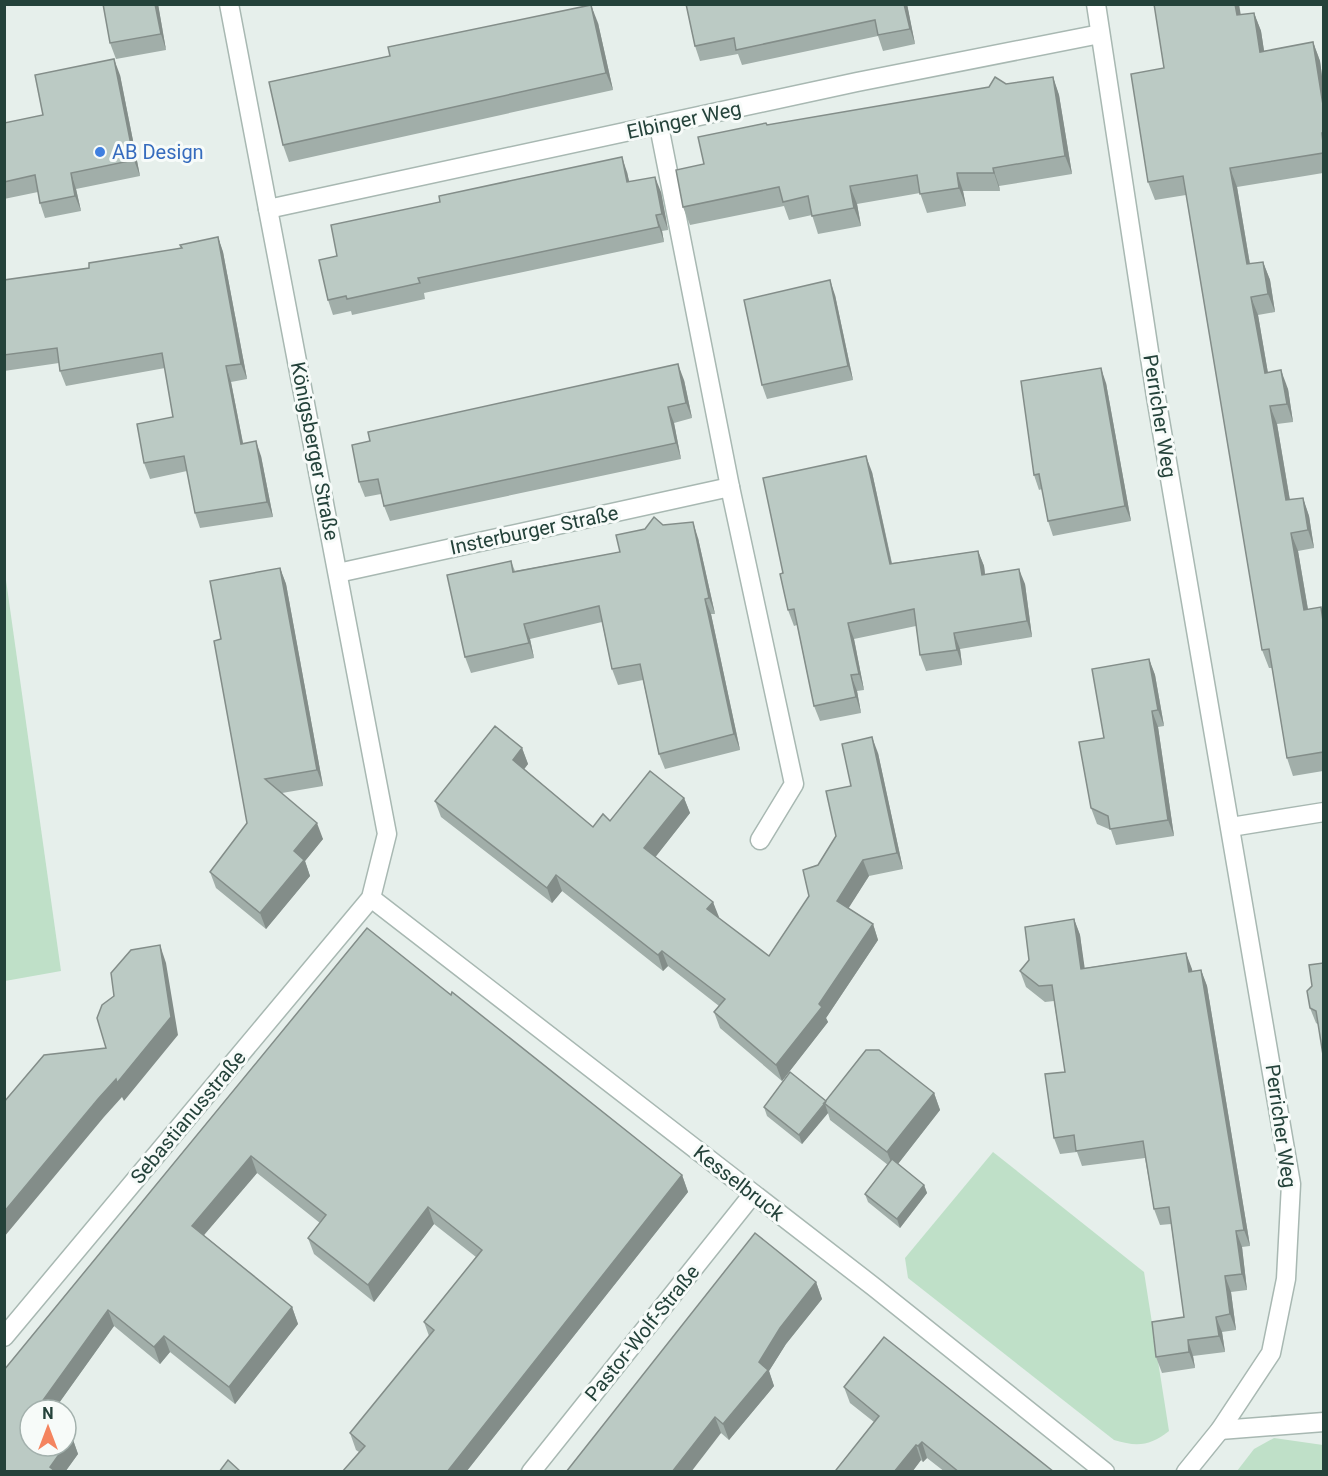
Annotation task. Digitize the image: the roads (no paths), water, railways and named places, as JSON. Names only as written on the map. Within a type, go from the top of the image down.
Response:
[{"type":"street","name":"Königsberger Straße","points":[[229,4],[387,834],[371,898]]},
{"type":"street","name":"Perricher Weg","points":[[1096,4],[1156,397],[1291,1184],[1286,1279],[1270,1353],[1220,1430],[1186,1472]]},
{"type":"street","name":"Elbinger Weg","points":[[268,209],[857,82],[1100,34]]},
{"type":"street","points":[[659,126],[730,487],[794,784],[760,840]]},
{"type":"street","name":"Insterburger Straße","points":[[338,573],[730,487]]},
{"type":"street","points":[[1231,827],[1323,812]]},
{"type":"street","name":"Kesselbruck","points":[[371,898],[753,1194],[1105,1472]]},
{"type":"street","name":"Sebastianusstraße","points":[[4,1337],[371,898]]},
{"type":"street","name":"Pastor-Wolf-Straße","points":[[531,1472],[753,1194]]},
{"type":"street","points":[[1220,1430],[1323,1422]]},
{"type":"place","name":"AB Design","points":[[100,152]]}]
